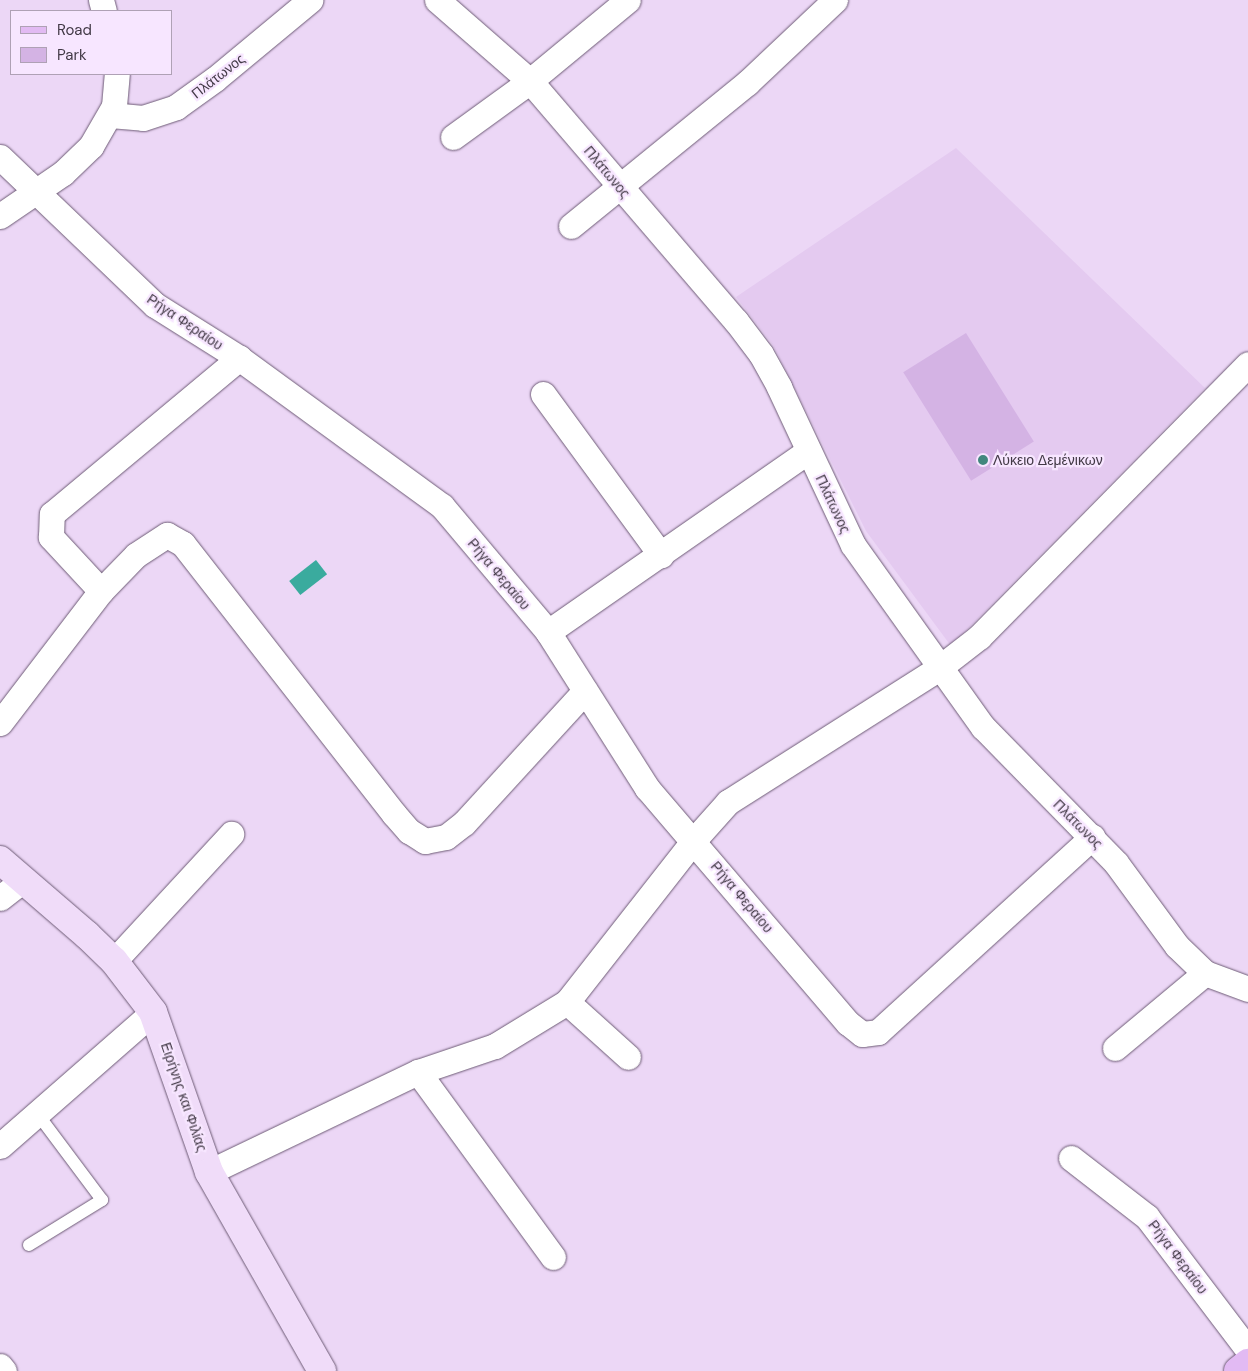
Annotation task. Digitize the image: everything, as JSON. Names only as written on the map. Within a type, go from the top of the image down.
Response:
[{"type":"main road","points":[[1238,1371],[1248,1363]]},
{"type":"street","name":"Πλάτωνος","points":[[110,115],[143,118],[176,107],[215,79],[310,0]]},
{"type":"street","name":"Πλάτωνος","points":[[437,0],[530,81],[760,354],[852,544],[983,727],[1013,761],[1116,862],[1177,946],[1205,974],[1248,989]]},
{"type":"street","points":[[453,137],[530,81],[628,0]]},
{"type":"street","points":[[571,226],[618,185],[747,83],[836,0]]},
{"type":"street","points":[[0,216],[63,173],[91,146],[110,115],[117,95],[117,75]]},
{"type":"street","name":"Ρήγα Φεραίου","points":[[0,157],[38,190],[155,305],[239,358],[442,506],[548,632],[648,788],[848,1023],[862,1034],[878,1032],[1092,837]]},
{"type":"street","points":[[101,591],[51,537],[52,514],[239,358]]},
{"type":"street","points":[[210,1172],[418,1072],[495,1046],[567,1002],[694,840],[728,802],[940,668],[979,637],[1248,364]]},
{"type":"street","points":[[543,394],[661,555]]},
{"type":"street","points":[[548,632],[808,451]]},
{"type":"street","points":[[0,723],[101,591],[136,555],[166,535],[183,544],[394,814],[409,831],[425,841],[446,837],[464,823],[585,691]]},
{"type":"street","points":[[114,961],[231,834]]},
{"type":"street","name":"Ειρήνης και Φιλίας","points":[[0,860],[22,881],[87,935],[114,961],[153,1012],[210,1172],[322,1371]]},
{"type":"street","points":[[0,898],[22,881]]},
{"type":"street","points":[[1115,1048],[1205,974]]},
{"type":"street","points":[[567,1002],[628,1057]]},
{"type":"street","points":[[0,1146],[153,1012]]},
{"type":"street","points":[[418,1072],[553,1257]]},
{"type":"street","name":"Ρήγα Φεραίου","points":[[1071,1158],[1147,1217],[1248,1350]]},
{"type":"street","points":[[0,1366],[4,1371]]},
{"type":"lane","points":[[29,1244],[102,1200],[37,1113]]},
{"type":"shaded area","name":"Λύκειο Δεμένικων","points":[[956,148],[1205,388],[951,646],[866,531],[773,345],[736,297]]},
{"type":"shaded area","points":[[316,560],[327,574],[300,595],[289,581]]},
{"type":"green space","points":[[966,333],[1034,442],[971,481],[903,372]]},
{"type":"place","name":"Λύκειο Δεμένικων","points":[[983,460]]}]
